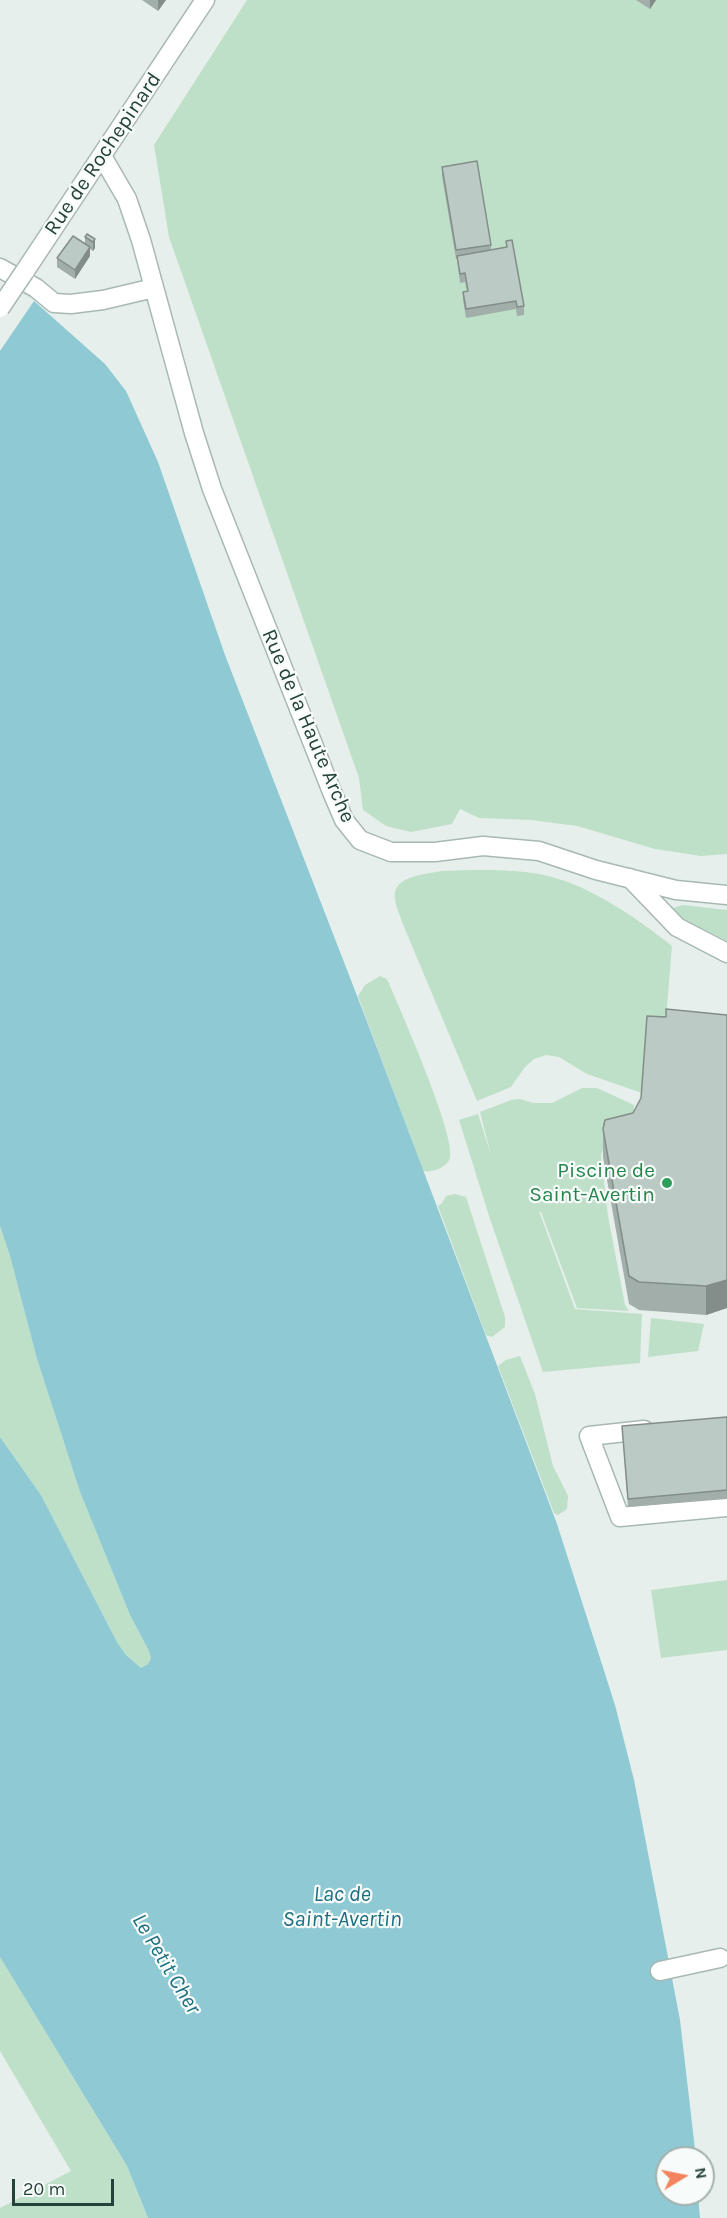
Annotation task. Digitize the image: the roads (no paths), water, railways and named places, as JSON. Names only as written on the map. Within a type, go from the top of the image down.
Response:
[{"type":"street","name":"Rue de Rochepinard","points":[[0,308],[205,0]]},
{"type":"street","name":"Rue de la Haute Arche","points":[[102,156],[127,199],[141,240],[194,434],[212,489],[344,820],[360,840],[391,852],[435,852],[483,846],[539,851],[596,870],[676,890],[727,895]]},
{"type":"street","points":[[0,268],[36,288],[54,303],[71,304],[103,300],[154,288]]},
{"type":"street","points":[[630,878],[677,927],[727,953]]},
{"type":"street","points":[[658,1429],[589,1436],[620,1517],[727,1507]]},
{"type":"street","points":[[660,1971],[720,1958]]},
{"type":"water","name":"Lac de Saint-Avertin","points":[[0,278],[34,301],[105,364],[126,391],[158,462],[225,655],[366,1019],[557,1524],[615,1705],[634,1780],[680,2020],[695,2146],[655,2146],[655,2206],[699,2206],[700,2218],[148,2218],[127,2166],[0,1957],[0,1437],[41,1495],[117,1642],[126,1655],[141,1668],[148,1664],[151,1658],[130,1615],[80,1492],[37,1359],[0,1226]]},
{"type":"place","name":"Piscine de Saint-Avertin","points":[[667,1183]]},
{"type":"water label","name":"Le Petit Cher","points":[[166,1964]]}]
